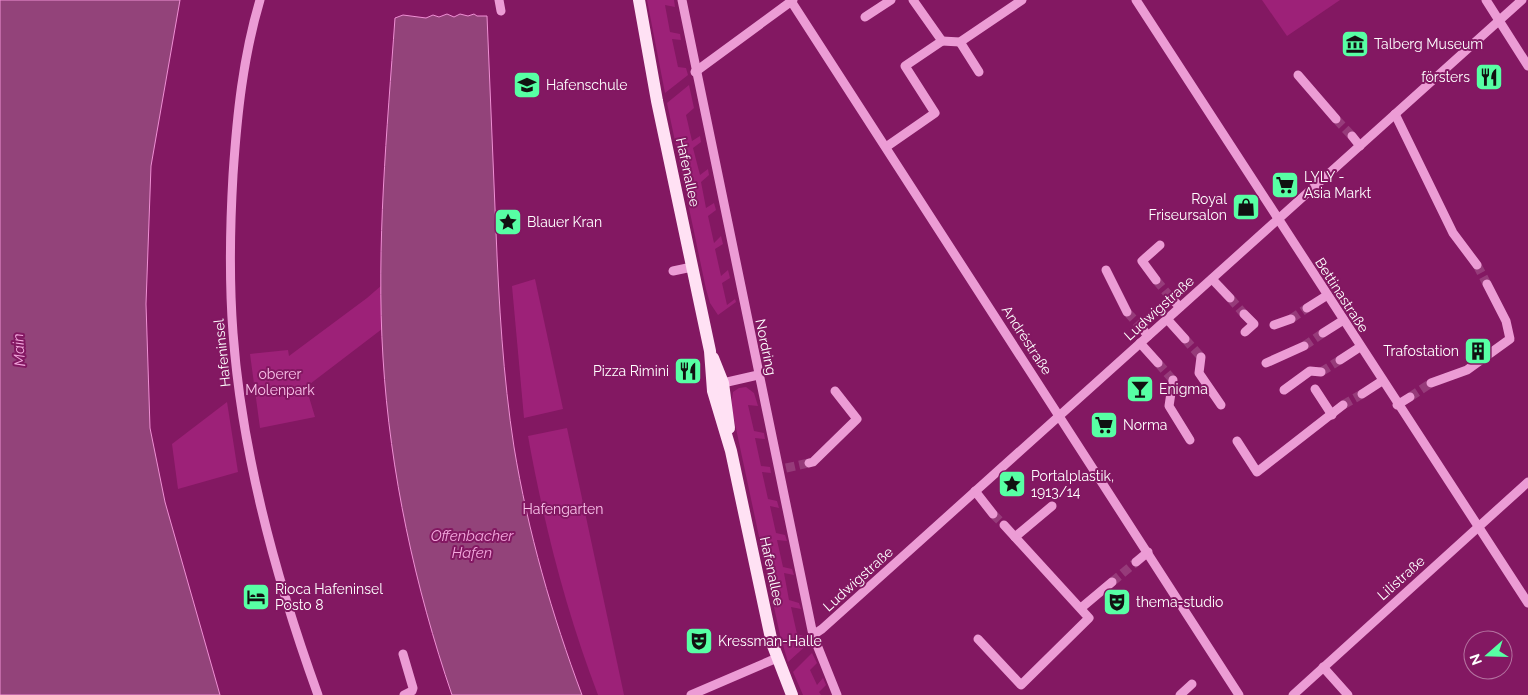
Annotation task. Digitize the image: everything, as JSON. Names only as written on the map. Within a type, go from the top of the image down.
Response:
[{"type":"main road","name":"Hafenallee","points":[[639,0],[657,101],[710,350],[713,391],[731,451],[777,658],[792,695]]},
{"type":"main road","name":"Hafenallee","points":[[710,350],[723,383],[731,451]]},
{"type":"street","name":"Hafeninsel","points":[[260,0],[243,72],[235,144],[230,220],[233,333],[241,403],[258,489],[281,581],[318,695]]},
{"type":"street","points":[[499,0],[501,11]]},
{"type":"street","name":"Nordring","points":[[682,0],[695,72],[758,375],[782,469],[813,635],[837,695]]},
{"type":"street","points":[[866,17],[891,0]]},
{"type":"street","points":[[913,0],[942,41]]},
{"type":"street","points":[[886,147],[935,113],[905,66],[942,41],[960,42],[1022,0]]},
{"type":"street","name":"Bettinastraße","points":[[1136,0],[1326,296],[1528,604]]},
{"type":"street","points":[[1486,0],[1528,66]]},
{"type":"street","name":"Ludwigstraße","points":[[813,635],[822,629],[1522,0]]},
{"type":"street","points":[[695,72],[792,1]]},
{"type":"street","name":"Andréstraße","points":[[792,1],[1239,695]]},
{"type":"street","points":[[960,42],[979,72]]},
{"type":"street","points":[[1298,75],[1336,119]]},
{"type":"street","points":[[1396,114],[1453,233],[1477,265]]},
{"type":"street","points":[[1352,136],[1360,146]]},
{"type":"street","points":[[1156,280],[1142,261],[1160,245]]},
{"type":"street","points":[[673,272],[692,267]]},
{"type":"street","points":[[1106,270],[1127,312]]},
{"type":"street","points":[[1212,279],[1230,298]]},
{"type":"street","points":[[1431,383],[1466,370],[1510,339],[1506,321],[1487,284]]},
{"type":"street","points":[[1307,308],[1326,296]]},
{"type":"street","points":[[1172,299],[1180,307]]},
{"type":"street","points":[[1244,314],[1254,324],[1245,332]]},
{"type":"street","points":[[1167,319],[1185,339]]},
{"type":"street","points":[[1274,325],[1291,319]]},
{"type":"street","points":[[1323,333],[1342,320]]},
{"type":"street","points":[[1141,327],[1148,336]]},
{"type":"street","points":[[1140,343],[1158,363]]},
{"type":"street","points":[[1266,363],[1304,346]]},
{"type":"street","points":[[1340,360],[1360,346]]},
{"type":"street","points":[[1201,357],[1199,373],[1221,405]]},
{"type":"street","points":[[1284,390],[1310,371],[1321,372]]},
{"type":"street","points":[[723,383],[758,375]]},
{"type":"street","points":[[1173,380],[1169,406],[1190,440]]},
{"type":"street","points":[[1362,394],[1382,381]]},
{"type":"street","points":[[1315,389],[1332,415]]},
{"type":"street","points":[[809,463],[813,462],[857,419],[835,391]]},
{"type":"street","points":[[1397,405],[1410,397]]},
{"type":"street","points":[[1236,441],[1257,472],[1343,406]]},
{"type":"street","name":"Lilistraße","points":[[1292,695],[1528,482]]},
{"type":"street","points":[[975,491],[993,514]]},
{"type":"street","points":[[1015,537],[1052,506]]},
{"type":"street","points":[[978,639],[1021,685],[1089,618],[1004,526]]},
{"type":"street","points":[[1136,562],[1148,552]]},
{"type":"street","points":[[1081,608],[1112,582]]},
{"type":"street","points":[[403,654],[413,688],[404,695]]},
{"type":"street","points":[[690,695],[777,658]]},
{"type":"street","points":[[1323,667],[1348,695]]},
{"type":"street","points":[[1180,695],[1192,684]]},
{"type":"green space","points":[[647,0],[674,0],[675,7],[665,5],[670,32],[680,34],[681,40],[672,39],[678,67],[686,68],[688,75],[665,93]]},
{"type":"green space","points":[[1262,0],[1340,0],[1287,36]]},
{"type":"green space","points":[[689,85],[694,108],[686,115],[692,141],[700,136],[701,142],[693,148],[700,175],[708,169],[709,175],[701,182],[706,208],[714,203],[716,210],[708,216],[714,243],[721,236],[723,244],[715,249],[721,276],[728,270],[730,278],[722,283],[727,305],[735,299],[736,302],[718,315],[710,303],[706,289],[667,103]]},
{"type":"green space","points":[[535,279],[563,409],[524,418],[512,286]]},
{"type":"green space","name":"oberer Molenpark","points":[[382,285],[382,329],[306,387],[315,417],[260,428],[250,354],[288,350],[289,356]]},
{"type":"green space","points":[[746,387],[754,393],[758,406],[748,405],[754,431],[764,433],[765,439],[755,438],[761,466],[770,467],[771,473],[762,472],[768,499],[777,501],[779,508],[770,506],[776,533],[785,535],[787,541],[777,540],[783,567],[792,569],[794,575],[784,573],[789,600],[799,603],[801,609],[791,607],[797,634],[807,637],[809,643],[788,662],[780,635],[731,405],[733,392],[739,388]]},
{"type":"green space","points":[[227,402],[238,472],[178,489],[172,444]]},
{"type":"green space","name":"Hafengarten","points":[[567,428],[624,695],[598,695],[566,600],[541,502],[528,436]]},
{"type":"green space","points":[[812,653],[817,663],[810,670],[817,685],[823,678],[826,685],[819,692],[821,695],[803,695],[793,672]]},
{"type":"water","name":"Main","points":[[0,0],[180,0],[151,166],[146,304],[150,428],[165,502],[220,695],[0,695]]},
{"type":"water","name":"Offenbacher Hafen","points":[[447,14],[454,17],[460,14],[487,16],[499,286],[504,367],[510,420],[526,510],[542,573],[582,695],[452,695],[427,613],[406,529],[386,401],[381,316],[383,188],[395,18],[403,15],[426,18],[433,15],[439,17]]},
{"type":"tunnel","points":[[1336,119],[1352,136]]},
{"type":"tunnel","points":[[1477,265],[1487,284]]},
{"type":"tunnel","points":[[1156,280],[1172,299]]},
{"type":"tunnel","points":[[1230,298],[1244,314]]},
{"type":"tunnel","points":[[1291,319],[1307,308]]},
{"type":"tunnel","points":[[1127,312],[1141,327]]},
{"type":"tunnel","points":[[1304,346],[1323,333]]},
{"type":"tunnel","points":[[1185,339],[1201,357]]},
{"type":"tunnel","points":[[1321,372],[1340,360]]},
{"type":"tunnel","points":[[1158,363],[1173,380]]},
{"type":"tunnel","points":[[1410,397],[1431,383]]},
{"type":"tunnel","points":[[1343,405],[1362,394]]},
{"type":"tunnel","points":[[786,468],[809,463]]},
{"type":"tunnel","points":[[993,514],[1004,525]]},
{"type":"tunnel","points":[[1112,582],[1136,562]]},
{"type":"place","name":"Talberg Museum","points":[[1355,44]]},
{"type":"place","name":"försters","points":[[1489,77]]},
{"type":"place","name":"Hafenschule","points":[[527,85]]},
{"type":"place","name":"LYLY - Asia Markt","points":[[1285,185]]},
{"type":"place","name":"Royal Friseursalon","points":[[1246,207]]},
{"type":"place","name":"Blauer Kran","points":[[508,222]]},
{"type":"place","name":"Trafostation","points":[[1478,351]]},
{"type":"place","name":"Pizza Rimini","points":[[688,371]]},
{"type":"place","name":"Enigma","points":[[1140,389]]},
{"type":"place","name":"Norma","points":[[1104,425]]},
{"type":"place","name":"Portalplastik, 1913/14","points":[[1012,484]]},
{"type":"place","name":"Rioca Hafeninsel Posto 8","points":[[256,597]]},
{"type":"place","name":"thema-studio","points":[[1117,602]]},
{"type":"place","name":"Kressman-Halle","points":[[699,641]]}]
